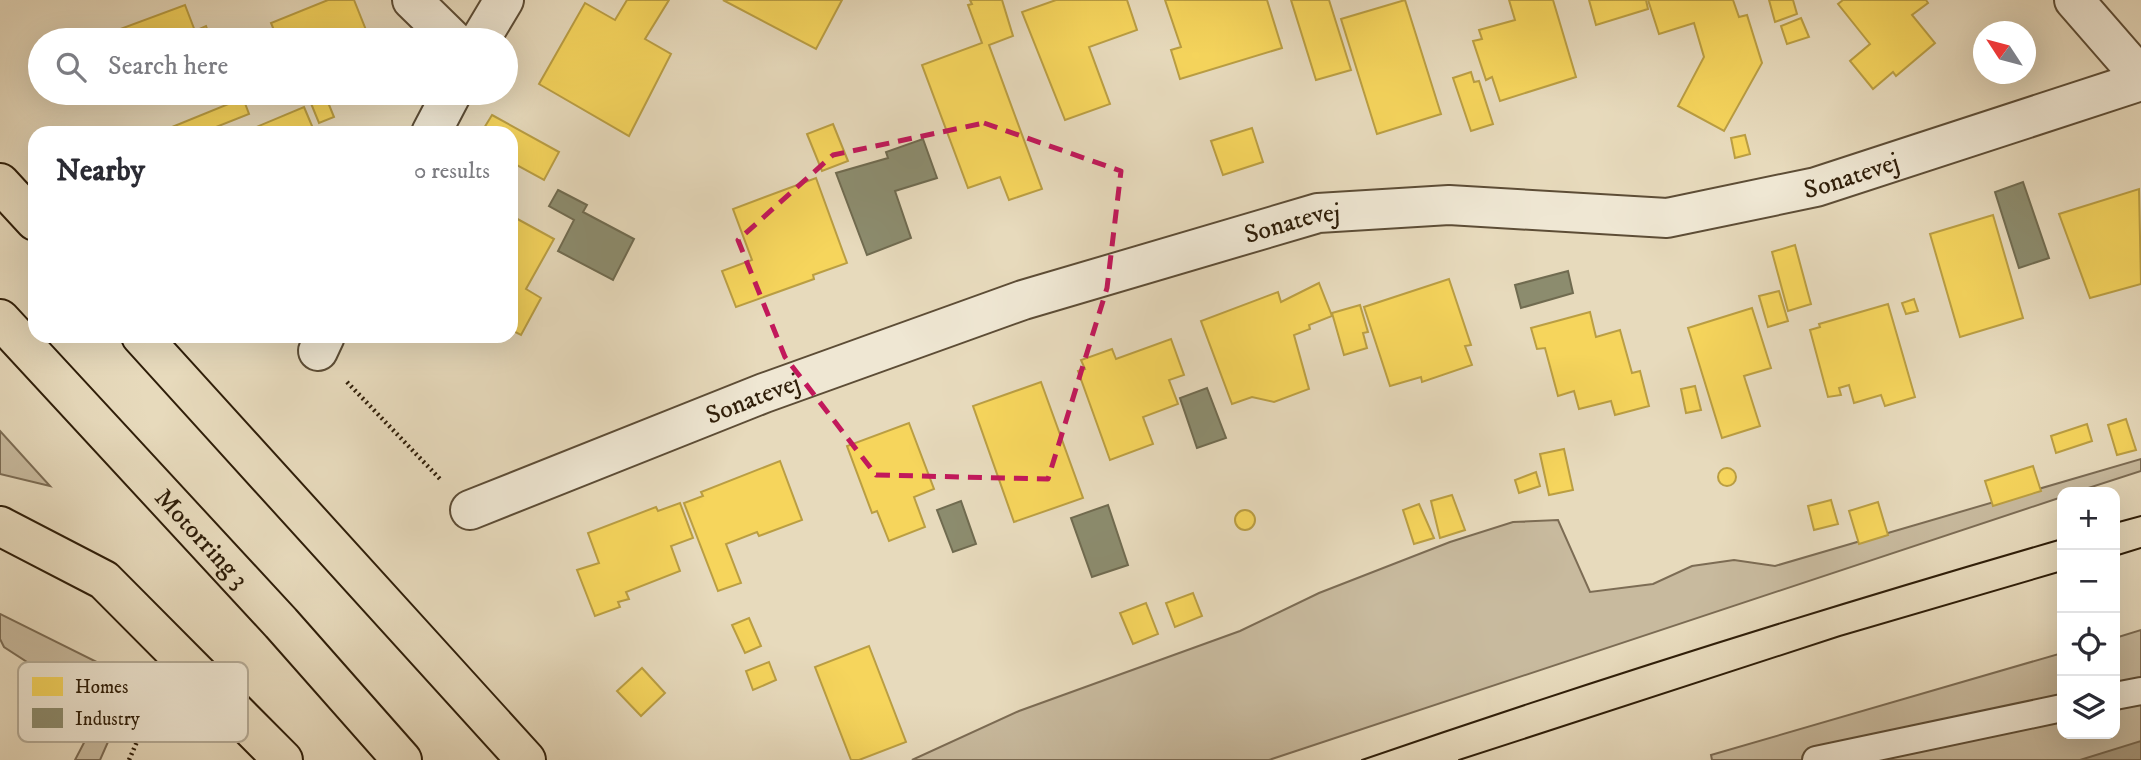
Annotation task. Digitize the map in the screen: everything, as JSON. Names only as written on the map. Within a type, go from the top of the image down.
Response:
[{"type":"highway","points":[[0,183],[28,213]]},
{"type":"highway","name":"Motorring 3","points":[[0,319],[281,623],[401,760]]},
{"type":"highway","points":[[147,343],[526,760]]},
{"type":"highway","points":[[0,526],[104,580],[186,662]]},
{"type":"highway","points":[[248,725],[283,760]]},
{"type":"street","points":[[412,0],[441,28]]},
{"type":"street","points":[[487,28],[504,0]]},
{"type":"street","points":[[2074,0],[2141,79]]},
{"type":"street","name":"Sonatevej","points":[[470,510],[764,393],[1023,300],[1318,214],[1449,205],[1667,218],[1816,187],[2141,79]]},
{"type":"street","points":[[435,126],[446,105]]},
{"type":"lane","points":[[2120,695],[2141,691]]},
{"type":"lane","points":[[1816,760],[2057,709]]},
{"type":"path","points":[[322,343],[470,510]]},
{"type":"path","points":[[129,760],[137,742]]},
{"type":"highlighted area","points":[[984,123],[1121,171],[1107,288],[1048,479],[876,475],[785,357],[738,240],[833,155]]},
{"type":"shaded area","points":[[0,431],[50,486],[0,474]]},
{"type":"shaded area","points":[[2141,459],[2141,471],[2091,487],[2057,487],[2057,499],[1269,760],[912,760],[1019,711],[1240,631],[1319,593],[1450,542],[1513,522],[1558,520],[1590,592],[1653,584],[1692,566],[1734,560],[1775,566]]},
{"type":"shaded area","points":[[0,614],[97,662],[27,662],[4,647],[0,639]]},
{"type":"shaded area","points":[[2141,630],[2141,760],[1712,760],[1711,755],[2057,654],[2057,739],[2120,739],[2120,636]]},
{"type":"shaded area","points":[[2141,741],[2141,760],[2080,760]]},
{"type":"shaded area","points":[[84,742],[108,742],[100,760],[75,760]]},
{"type":"building: Homes","points":[[328,0],[354,0],[365,28],[273,28],[271,23]]},
{"type":"building: Homes","points":[[627,0],[669,0],[645,39],[671,54],[629,136],[539,84],[585,3],[615,20]]},
{"type":"building: Homes","points":[[723,0],[842,0],[816,49]]},
{"type":"building: Homes","points":[[970,0],[1002,0],[1013,36],[989,45],[1042,189],[1009,200],[1000,177],[968,188],[922,65],[982,43],[968,5],[972,4]]},
{"type":"building: Homes","points":[[1056,0],[1127,0],[1137,30],[1089,47],[1110,104],[1065,120],[1022,12]]},
{"type":"building: Homes","points":[[1165,0],[1267,0],[1282,48],[1180,79],[1171,50],[1181,47]]},
{"type":"building: Homes","points":[[1291,0],[1329,0],[1351,70],[1316,80]]},
{"type":"building: Homes","points":[[1405,0],[1441,114],[1377,134],[1341,19]]},
{"type":"building: Homes","points":[[1509,0],[1553,0],[1576,77],[1500,101],[1492,77],[1486,80],[1473,41],[1482,39],[1479,30],[1515,20]]},
{"type":"building: Homes","points":[[1589,0],[1646,0],[1648,9],[1596,25]]},
{"type":"building: Homes","points":[[1648,0],[1733,0],[1739,17],[1747,15],[1762,63],[1724,131],[1678,106],[1704,57],[1694,23],[1659,34]]},
{"type":"building: Homes","points":[[1769,0],[1793,0],[1797,14],[1775,22]]},
{"type":"building: Homes","points":[[1843,0],[1926,0],[1928,3],[1912,15],[1935,43],[1896,76],[1893,72],[1873,89],[1850,61],[1870,44],[1838,4]]},
{"type":"building: Homes","points":[[185,5],[194,28],[123,28]]},
{"type":"building: Homes","points":[[1801,18],[1809,37],[1787,44],[1781,26]]},
{"type":"building: Homes","points":[[1471,72],[1474,82],[1479,81],[1493,124],[1471,131],[1453,78]]},
{"type":"building: Homes","points":[[226,105],[246,105],[249,114],[219,126],[174,126]]},
{"type":"building: Homes","points":[[312,105],[329,105],[334,117],[319,123]]},
{"type":"building: Homes","points":[[304,107],[312,126],[259,126]]},
{"type":"building: Homes","points":[[492,115],[512,126],[485,126]]},
{"type":"building: Homes","points":[[833,124],[848,161],[822,171],[807,134]]},
{"type":"building: Homes","points":[[1252,128],[1263,162],[1223,175],[1211,141]]},
{"type":"building: Homes","points":[[518,129],[559,152],[544,180],[518,166]]},
{"type":"building: Homes","points":[[1745,135],[1750,154],[1735,158],[1731,138]]},
{"type":"building: Homes","points":[[816,178],[847,263],[813,275],[814,279],[736,307],[722,271],[752,260],[733,209]]},
{"type":"building: Homes","points":[[2139,189],[2141,284],[2090,298],[2059,214]]},
{"type":"building: Homes","points":[[1993,215],[2023,318],[1960,337],[1930,234]]},
{"type":"building: Homes","points":[[518,219],[554,239],[526,289],[541,298],[521,335],[518,334]]},
{"type":"building: Homes","points":[[1795,245],[1811,304],[1788,311],[1772,252]]},
{"type":"building: Homes","points":[[1449,279],[1471,345],[1465,346],[1472,365],[1422,382],[1421,377],[1390,386],[1364,307]]},
{"type":"building: Homes","points":[[1319,283],[1332,316],[1309,325],[1310,329],[1294,335],[1309,389],[1274,402],[1252,397],[1232,404],[1201,321],[1278,292],[1281,302]]},
{"type":"building: Homes","points":[[1779,291],[1788,321],[1768,327],[1759,296]]},
{"type":"building: Homes","points":[[1914,299],[1918,311],[1906,314],[1902,303]]},
{"type":"building: Homes","points":[[1888,304],[1915,397],[1885,406],[1881,395],[1854,403],[1849,385],[1839,388],[1841,395],[1828,397],[1810,330],[1820,327],[1819,324]]},
{"type":"building: Homes","points":[[1360,305],[1368,332],[1363,333],[1367,348],[1344,355],[1332,313]]},
{"type":"building: Homes","points":[[1752,308],[1771,368],[1744,376],[1760,426],[1722,438],[1688,328]]},
{"type":"building: Homes","points":[[1590,312],[1596,337],[1620,330],[1632,373],[1640,371],[1649,406],[1615,415],[1611,401],[1579,409],[1574,391],[1558,396],[1545,348],[1537,349],[1531,328]]},
{"type":"building: Homes","points":[[1171,339],[1184,375],[1169,380],[1178,404],[1143,417],[1153,444],[1110,460],[1078,371],[1085,369],[1081,360],[1112,349],[1116,359]]},
{"type":"building: Homes","points":[[1041,382],[1083,498],[1014,522],[973,406]]},
{"type":"building: Homes","points":[[1695,386],[1701,410],[1686,413],[1681,389]]},
{"type":"building: Homes","points":[[2126,419],[2136,450],[2117,455],[2108,425]]},
{"type":"building: Homes","points":[[909,423],[934,489],[914,497],[925,527],[889,541],[877,511],[872,513],[847,446]]},
{"type":"building: Homes","points":[[2087,424],[2092,441],[2056,453],[2051,436]]},
{"type":"building: Homes","points":[[1564,449],[1573,490],[1549,495],[1540,454]]},
{"type":"building: Homes","points":[[780,461],[802,520],[759,536],[757,532],[726,544],[741,583],[718,591],[684,503],[703,496],[701,492]]},
{"type":"building: Homes","points":[[2033,466],[2041,491],[1993,506],[1985,481]]},
{"type":"building: Homes","points":[[1727,468],[1733,471],[1736,477],[1733,483],[1727,486],[1721,483],[1718,477],[1721,471]]},
{"type":"building: Homes","points":[[1536,472],[1540,486],[1519,493],[1515,480]]},
{"type":"building: Homes","points":[[1452,495],[1465,530],[1440,538],[1431,501]]},
{"type":"building: Homes","points":[[1831,500],[1838,524],[1814,530],[1808,506]]},
{"type":"building: Homes","points":[[1878,502],[1888,535],[1859,544],[1849,511]]},
{"type":"building: Homes","points":[[680,503],[693,538],[671,546],[680,571],[626,592],[629,599],[618,602],[620,607],[595,616],[577,570],[599,563],[588,533],[656,507],[658,511]]},
{"type":"building: Homes","points":[[1419,504],[1434,538],[1414,544],[1403,510]]},
{"type":"building: Homes","points":[[1245,510],[1252,513],[1255,520],[1252,527],[1245,530],[1238,527],[1235,520],[1238,513]]},
{"type":"building: Homes","points":[[1193,593],[1202,616],[1175,627],[1166,603]]},
{"type":"building: Homes","points":[[1146,603],[1158,634],[1133,644],[1120,613]]},
{"type":"building: Homes","points":[[749,618],[761,646],[745,653],[732,625]]},
{"type":"building: Homes","points":[[869,646],[906,742],[859,760],[851,760],[815,667]]},
{"type":"building: Homes","points":[[769,662],[776,680],[753,690],[746,671]]},
{"type":"building: Homes","points":[[642,668],[665,693],[641,716],[617,691]]},
{"type":"building: Industry","points":[[923,139],[937,178],[895,191],[911,238],[867,255],[836,173],[888,158],[886,152]]},
{"type":"building: Industry","points":[[2023,182],[2049,258],[2019,268],[1995,192]]},
{"type":"building: Industry","points":[[558,190],[587,205],[583,212],[634,239],[613,280],[558,251],[574,220],[549,206]]},
{"type":"building: Industry","points":[[1568,271],[1573,293],[1521,308],[1515,285]]},
{"type":"building: Industry","points":[[1207,388],[1226,438],[1197,448],[1180,398]]},
{"type":"building: Industry","points":[[961,501],[976,544],[953,552],[937,510]]},
{"type":"building: Industry","points":[[1108,505],[1128,565],[1092,577],[1071,518]]},
{"type":"tram line","points":[[2120,522],[2141,516]]},
{"type":"tram line","points":[[1362,760],[1711,645],[2057,540]]},
{"type":"tram line","points":[[2120,554],[2141,548]]},
{"type":"tram line","points":[[1459,760],[1840,636],[2057,572]]}]
